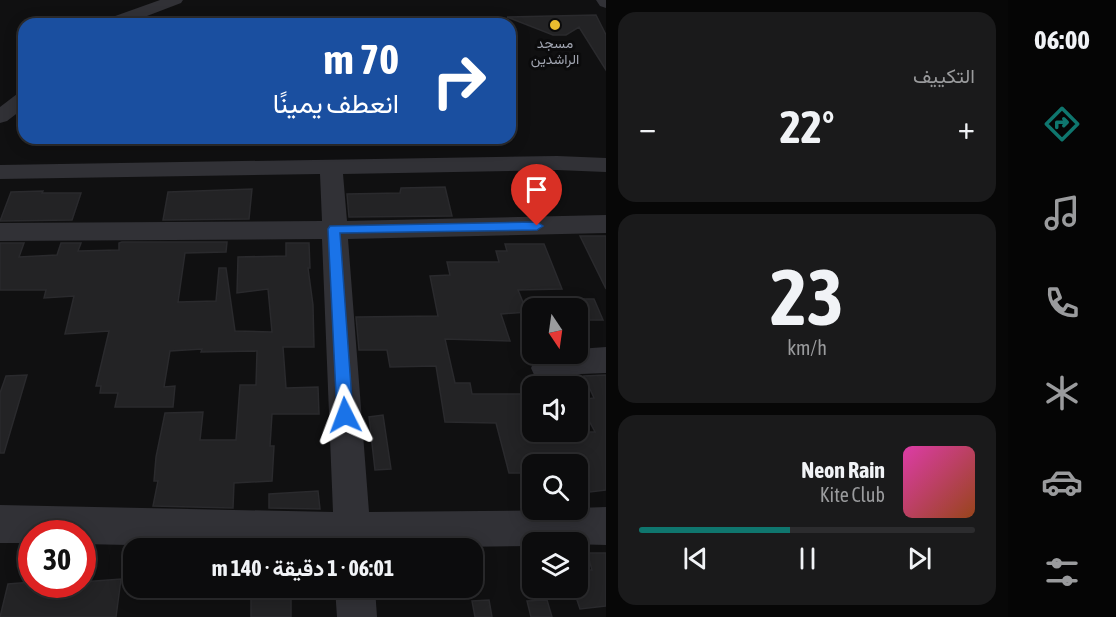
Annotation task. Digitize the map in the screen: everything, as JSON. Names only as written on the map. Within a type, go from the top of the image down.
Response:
[{"type":"street","points":[[126,18],[175,0]]},
{"type":"street","points":[[0,117],[18,103]]},
{"type":"street","points":[[0,172],[557,163],[606,165]]},
{"type":"street","points":[[331,168],[353,538]]},
{"type":"street","points":[[0,232],[390,230],[606,224]]},
{"type":"street","points":[[546,368],[581,361],[606,360]]},
{"type":"street","points":[[0,524],[309,538]]},
{"type":"street","points":[[389,538],[606,526]]},
{"type":"street","points":[[356,598],[357,617]]},
{"type":"building","points":[[596,15],[606,35],[606,70],[579,27],[566,35],[553,35],[516,21],[516,18],[507,17]]},
{"type":"building","points":[[445,187],[452,216],[349,217],[347,194],[400,193],[401,188]]},
{"type":"building","points":[[252,189],[249,219],[163,220],[168,192]]},
{"type":"building","points":[[43,191],[42,193],[81,193],[72,220],[0,221],[11,192]]},
{"type":"building","points":[[580,236],[606,236],[606,289]]},
{"type":"building","points":[[227,242],[226,252],[185,253],[178,302],[216,301],[219,268],[226,268],[235,331],[272,332],[268,289],[237,293],[238,257],[286,256],[286,243],[309,243],[310,268],[308,268],[313,305],[314,347],[283,347],[286,388],[318,387],[319,414],[272,414],[270,446],[274,446],[272,481],[234,483],[233,508],[153,506],[158,481],[154,481],[156,457],[165,413],[203,412],[200,440],[236,440],[240,385],[256,385],[257,351],[201,352],[202,349],[170,351],[164,387],[175,386],[173,407],[115,407],[118,393],[100,393],[101,386],[96,386],[109,331],[65,334],[74,296],[44,298],[46,290],[0,290],[0,243],[24,243],[19,257],[57,255],[61,243],[81,243],[78,251],[119,250],[119,243]]},
{"type":"building","points":[[505,244],[544,244],[562,289],[518,290],[522,300],[522,312],[501,314],[510,341],[445,339],[455,383],[470,383],[472,394],[522,394],[522,442],[588,442],[588,432],[595,432],[588,419],[588,399],[594,398],[588,385],[588,376],[584,376],[606,375],[606,490],[590,492],[588,454],[522,454],[522,473],[509,473],[496,423],[445,422],[436,366],[390,367],[387,350],[359,350],[356,317],[438,316],[430,276],[450,275],[447,262],[499,262],[496,251],[507,251]]},
{"type":"building","points":[[588,299],[594,299],[603,320],[588,320]]},
{"type":"building","points":[[27,375],[4,453],[0,453],[0,393],[6,376]]},
{"type":"building","points":[[383,415],[391,469],[375,470],[369,417]]},
{"type":"building","points":[[318,491],[320,509],[269,508],[269,494]]},
{"type":"building","points":[[588,553],[606,553],[606,606],[580,609],[576,598],[588,598],[588,570],[592,570]]},
{"type":"building","points":[[121,579],[116,617],[0,617],[8,584],[18,583],[18,598],[96,598],[96,581]]},
{"type":"building","points":[[291,598],[291,617],[251,617],[251,599]]},
{"type":"building","points":[[489,600],[492,617],[475,617],[472,601]]},
{"type":"building","points":[[547,600],[552,617],[531,617],[527,601]]},
{"type":"place","name":"مسجد الراشدين","points":[[555,25]]},
{"type":"route","points":[[345,415],[334,229],[390,230],[537,226]]}]
